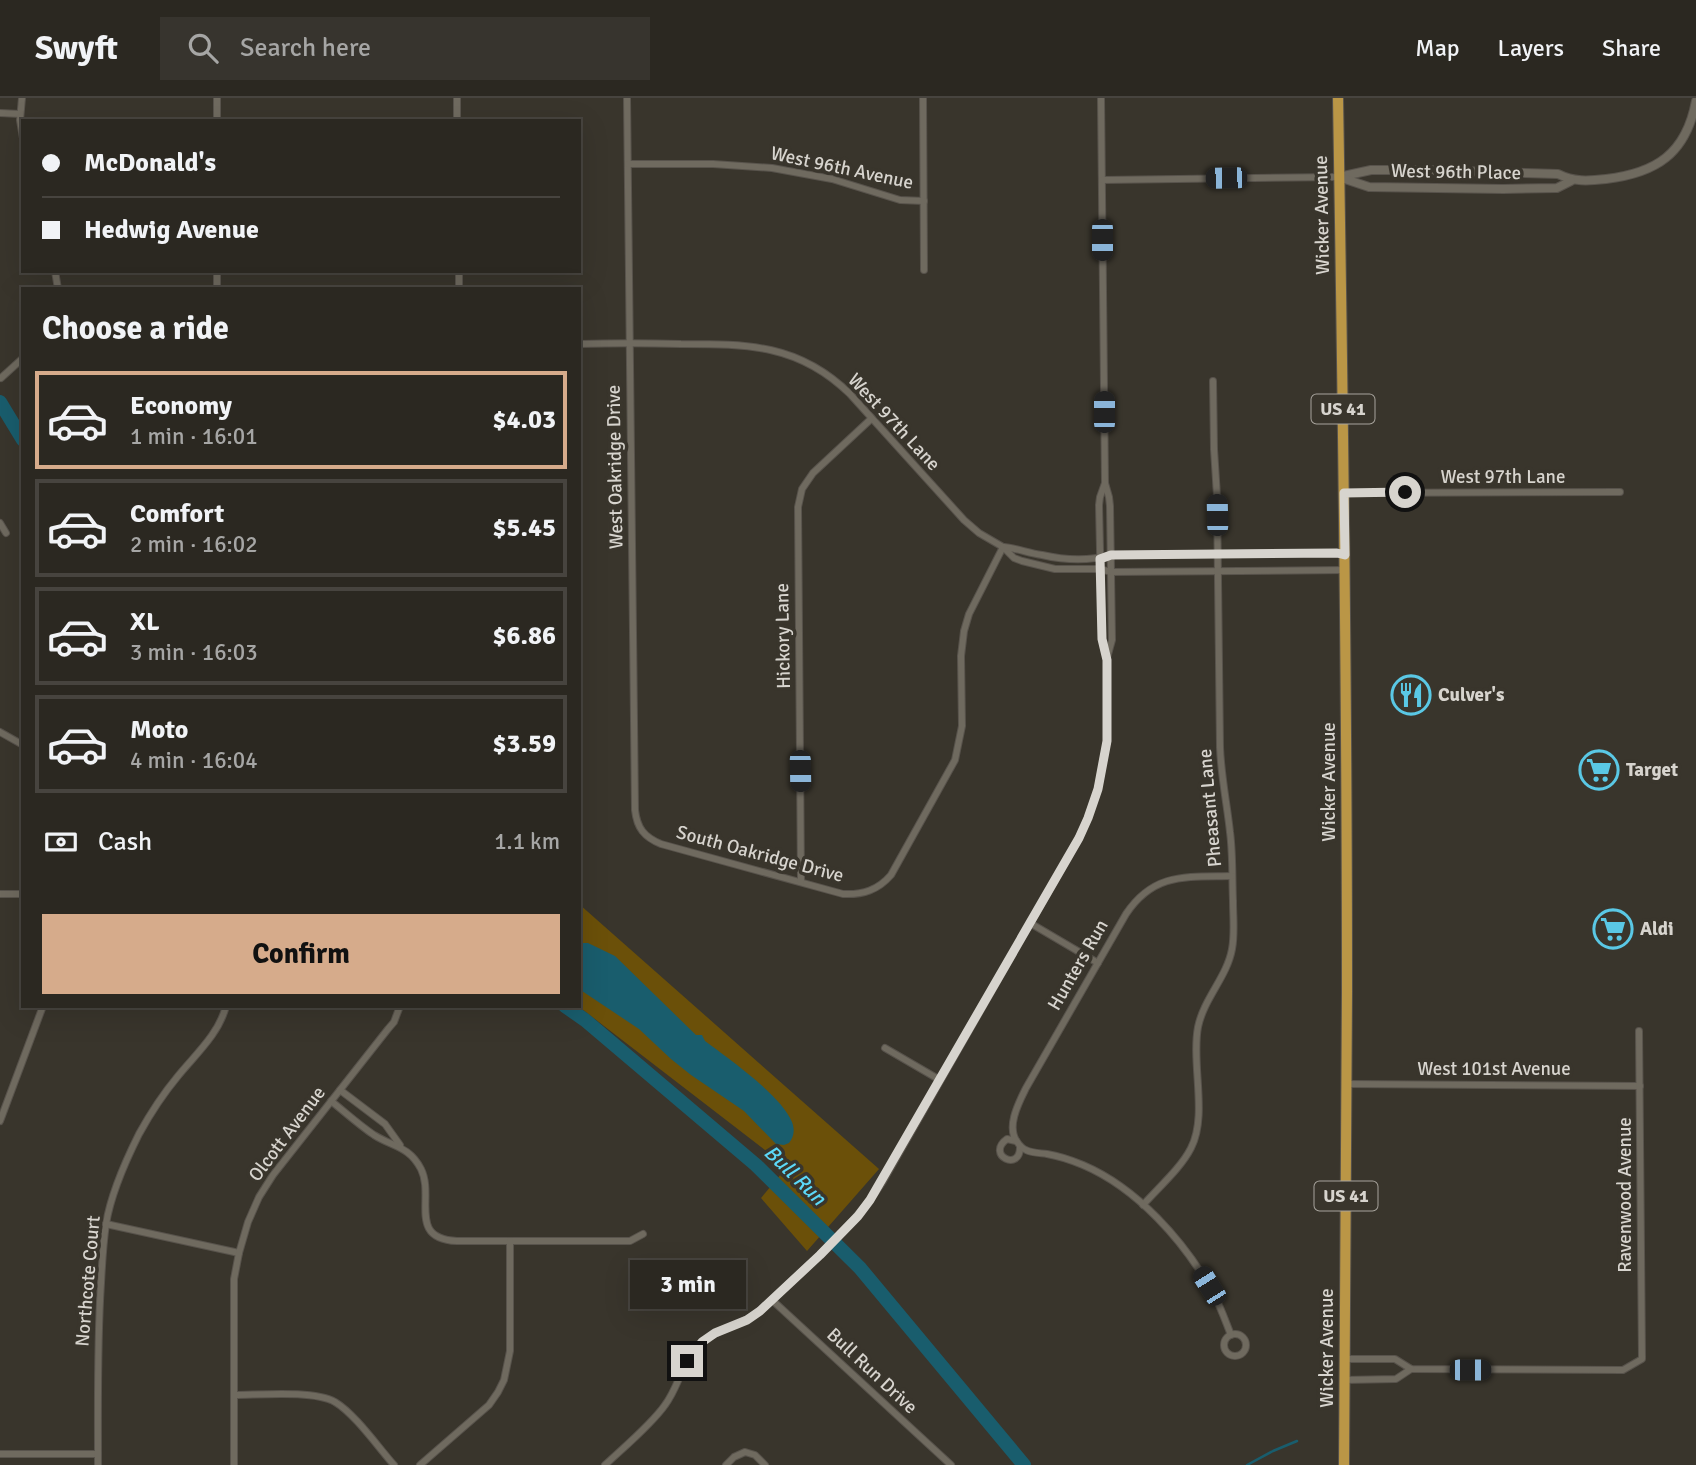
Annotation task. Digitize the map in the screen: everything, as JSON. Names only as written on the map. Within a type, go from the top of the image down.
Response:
[{"type":"highway","name":"Wicker Avenue","points":[[1338,98],[1346,570],[1347,1084],[1344,1465]]},
{"type":"street","points":[[21,122],[22,98]]},
{"type":"street","points":[[217,98],[217,119]]},
{"type":"street","points":[[457,98],[457,119]]},
{"type":"street","name":"West Oakridge Drive","points":[[627,98],[635,810],[637,823],[644,834]]},
{"type":"street","points":[[923,98],[925,270]]},
{"type":"street","points":[[1101,98],[1105,484],[1110,506],[1112,640],[1107,660]]},
{"type":"street","name":"West 96th Place","points":[[1339,177],[1369,187],[1557,188],[1571,181],[1626,177],[1650,169],[1680,144],[1689,129],[1696,101]]},
{"type":"street","points":[[0,113],[20,114]]},
{"type":"street","name":"West 96th Avenue","points":[[628,164],[713,164],[772,168],[832,179],[900,200],[924,201]]},
{"type":"street","name":"West 96th Place","points":[[1102,180],[1339,177],[1371,170],[1428,170],[1558,174],[1571,181]]},
{"type":"street","name":"West 97th Lane","points":[[581,344],[743,345],[788,355],[810,365],[850,394],[964,520],[979,533],[1003,547],[1014,558],[1040,566],[1111,572],[1346,570]]},
{"type":"street","points":[[1,379],[21,360]]},
{"type":"street","name":"Pheasant Lane","points":[[1143,1205],[1186,1157],[1195,1137],[1198,1124],[1198,1027],[1205,1005],[1226,968],[1233,936],[1231,836],[1220,759],[1213,381]]},
{"type":"street","name":"Hickory Lane","points":[[801,882],[798,507],[802,489],[813,473],[871,419]]},
{"type":"street","points":[[605,1465],[665,1406],[684,1366],[702,1342],[722,1329],[747,1320],[772,1300],[858,1216],[875,1193],[1079,838],[1098,789],[1107,741],[1107,660],[1102,639],[1100,569],[1100,497],[1105,484]]},
{"type":"street","name":"West 97th Lane","points":[[1344,493],[1620,492]]},
{"type":"street","points":[[0,523],[6,533]]},
{"type":"street","name":"West 97th Lane","points":[[1003,547],[1060,558],[1100,559],[1111,555],[1345,555]]},
{"type":"street","name":"South Oakridge Drive","points":[[644,834],[661,844],[843,894],[871,891],[882,884],[891,875],[955,760],[961,726],[962,639],[969,614],[1003,547]]},
{"type":"street","points":[[0,732],[21,744]]},
{"type":"street","name":"Hunters Run","points":[[1143,1205],[1121,1186],[1091,1168],[1063,1158],[1026,1150],[1018,1143],[1013,1127],[1016,1112],[1022,1096],[1131,907],[1149,889],[1163,881],[1178,878],[1232,877]]},
{"type":"street","points":[[0,894],[21,894]]},
{"type":"street","points":[[1030,923],[1098,963]]},
{"type":"street","points":[[0,1121],[42,1008]]},
{"type":"street","name":"Northcote Court","points":[[98,1465],[97,1351],[106,1224],[120,1176],[143,1128],[158,1102],[203,1048],[225,1008]]},
{"type":"street","name":"Olcott Avenue","points":[[234,1465],[233,1290],[239,1253],[248,1222],[279,1167],[394,1022],[399,1008]]},
{"type":"street","name":"Ravenwood Avenue","points":[[1411,1369],[1623,1370],[1642,1359],[1639,1031]]},
{"type":"street","points":[[885,1048],[940,1080]]},
{"type":"street","name":"West 101st Avenue","points":[[1347,1084],[1640,1086]]},
{"type":"street","points":[[340,1090],[385,1124],[401,1147],[414,1158],[424,1177],[426,1225],[439,1238],[451,1241],[630,1241],[643,1234]]},
{"type":"street","points":[[331,1101],[375,1136],[401,1147]]},
{"type":"street","points":[[1143,1205],[1190,1256],[1213,1292],[1231,1335]]},
{"type":"street","points":[[106,1224],[239,1253]]},
{"type":"street","points":[[420,1465],[489,1405],[502,1386],[510,1359],[510,1241]]},
{"type":"street","name":"Bull Run Drive","points":[[772,1300],[942,1462],[951,1465]]},
{"type":"street","points":[[1344,1359],[1395,1359],[1411,1369],[1396,1379],[1344,1380]]},
{"type":"street","points":[[233,1395],[305,1395],[332,1401],[354,1418],[394,1465]]},
{"type":"street","points":[[726,1465],[745,1452],[755,1455],[765,1465]]},
{"type":"street","points":[[0,1454],[98,1454]]},
{"type":"shaded area","points":[[581,906],[879,1169],[807,1251],[761,1198],[787,1167],[581,1008]]},
{"type":"water","points":[[581,943],[588,943],[615,956],[696,1035],[702,1035],[705,1041],[766,1089],[792,1122],[793,1133],[789,1143],[776,1144],[744,1111],[691,1075],[639,1029],[581,990]]},
{"type":"waterway","name":"Bull Run","points":[[0,402],[21,437]]},
{"type":"waterway","name":"Bull Run","points":[[568,1008],[756,1165],[860,1268],[1024,1465]]},
{"type":"waterway","points":[[1247,1465],[1297,1441]]},
{"type":"place","name":"Culver's","points":[[1411,695]]},
{"type":"place","name":"Target","points":[[1599,770]]},
{"type":"place","name":"Aldi","points":[[1613,929]]},
{"type":"route","points":[[687,1361],[702,1342],[715,1333],[747,1320],[760,1311],[820,1255],[870,1200],[1079,838],[1098,789],[1107,741],[1107,660],[1102,639],[1100,559],[1111,555],[1345,555],[1344,493],[1405,492]]}]
